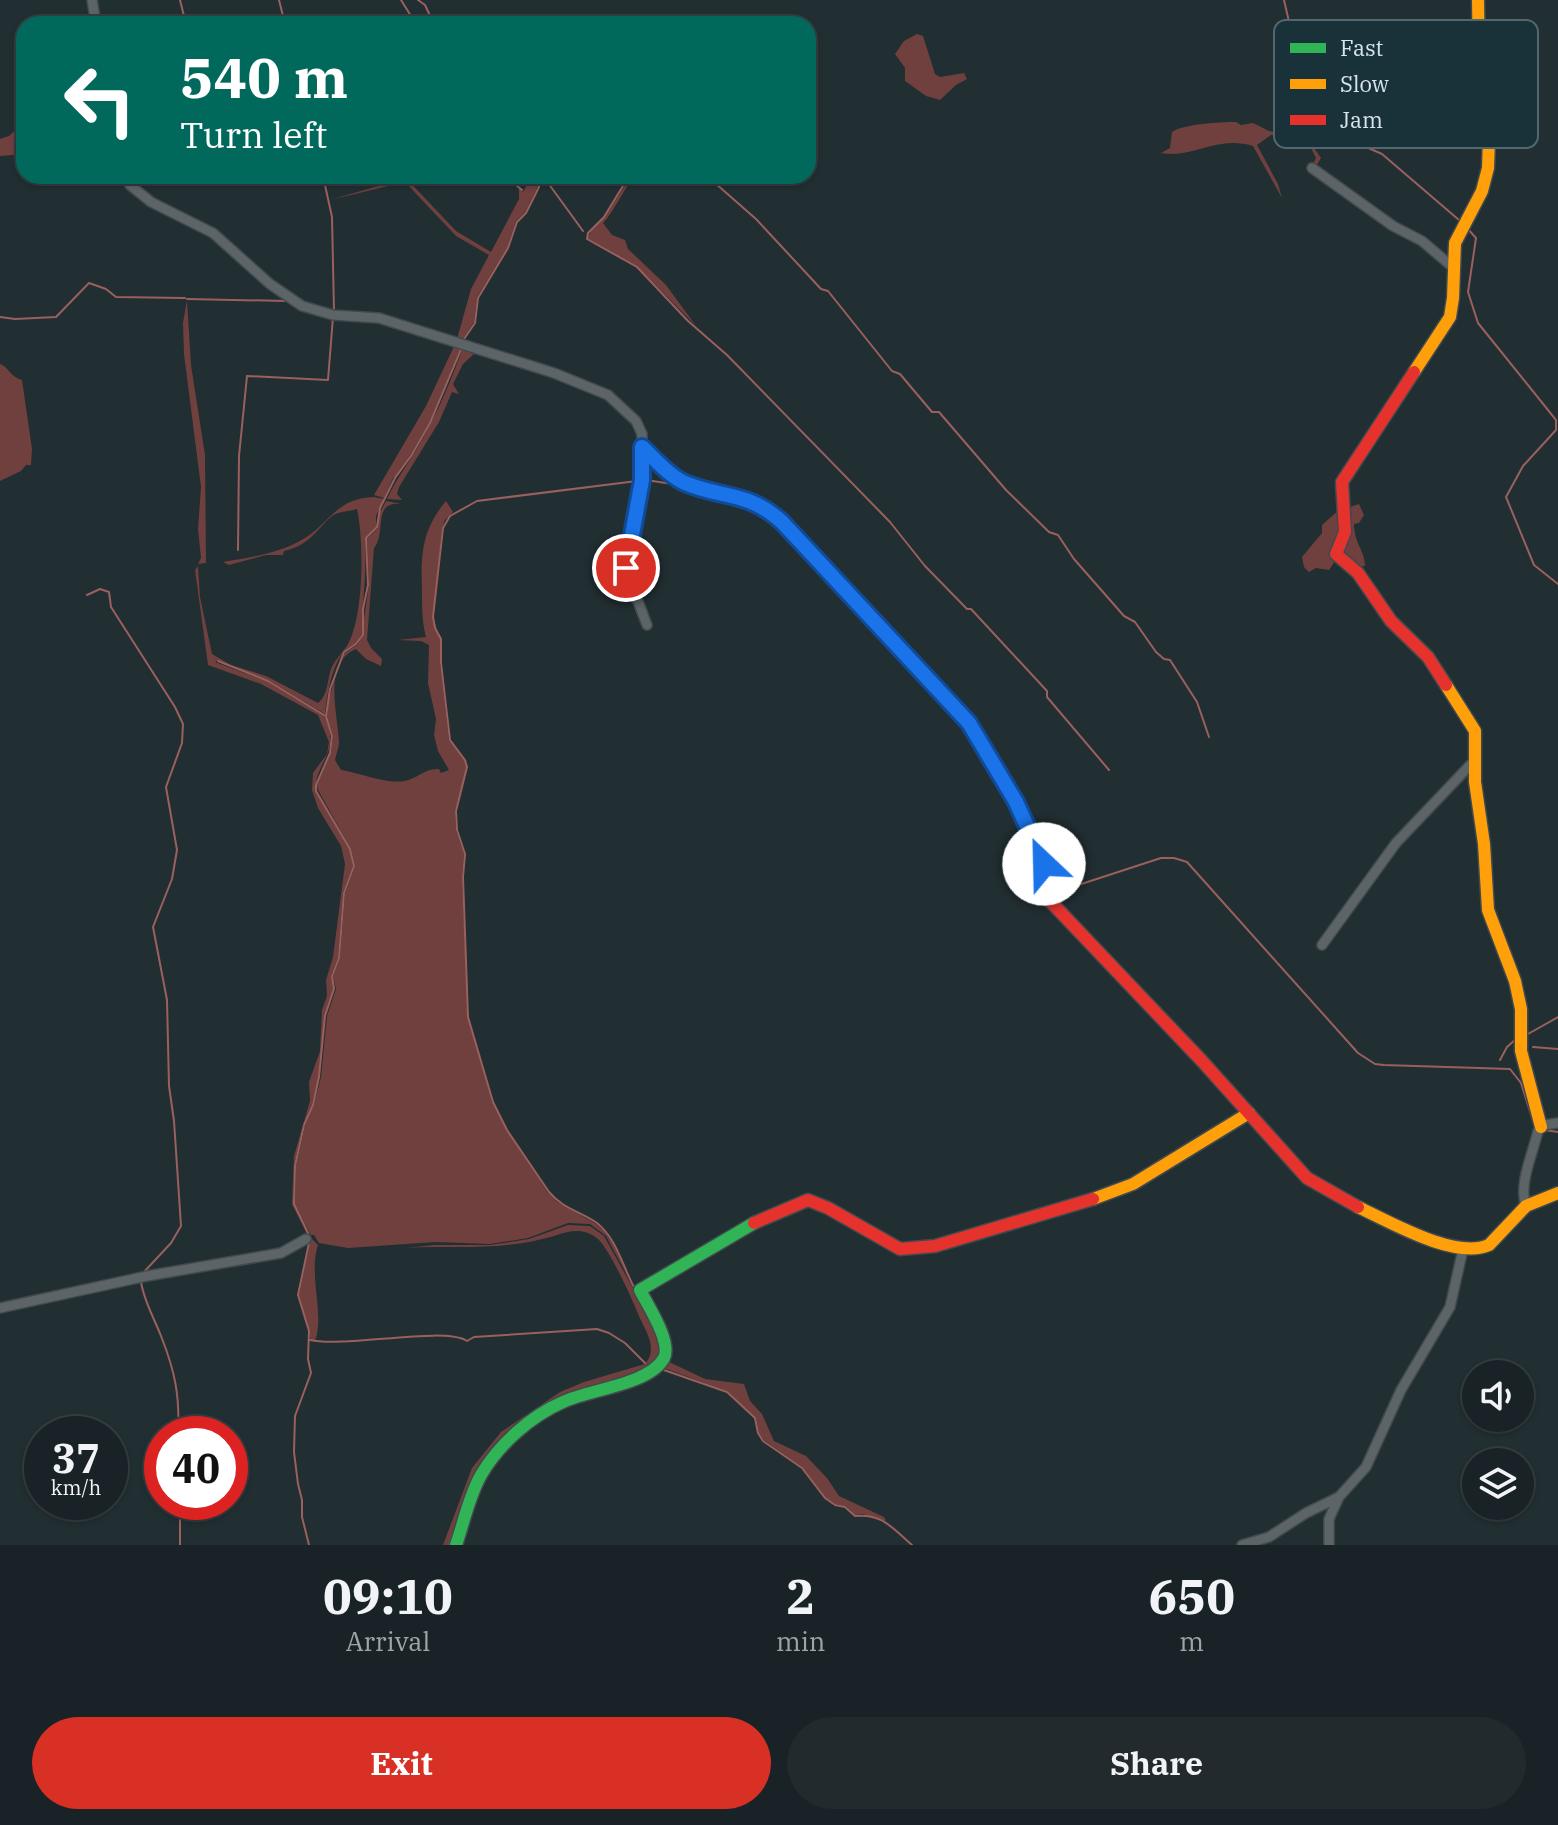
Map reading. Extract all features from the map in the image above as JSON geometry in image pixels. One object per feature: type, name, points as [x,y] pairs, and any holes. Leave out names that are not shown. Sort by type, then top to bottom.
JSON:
[{"type":"street","points":[[1478,0],[1478,20]]},
{"type":"street","points":[[1491,148],[1490,167],[1479,199],[1457,234],[1454,299],[1450,317],[1342,482],[1345,532],[1336,554],[1358,573],[1391,621],[1428,657],[1471,722],[1476,738],[1474,761],[1486,859],[1488,910],[1515,981],[1521,1009],[1521,1051],[1541,1127],[1524,1185],[1526,1206]]},
{"type":"street","points":[[1312,168],[1393,226],[1422,241],[1455,269]]},
{"type":"street","points":[[131,184],[151,202],[213,233],[270,284],[302,306],[333,315],[379,318],[499,354],[591,387],[617,402],[636,421],[642,434],[641,488],[626,559],[629,578],[647,625]]},
{"type":"street","points":[[642,447],[682,481],[743,497],[775,515],[952,702],[969,723],[1016,802],[1040,859],[1052,874],[1045,886],[1050,901],[1307,1178],[1341,1199],[1414,1233],[1463,1249],[1489,1245],[1526,1206],[1558,1193]]},
{"type":"street","points":[[1322,945],[1396,843],[1474,761]]},
{"type":"street","points":[[456,1545],[480,1477],[511,1438],[565,1401],[648,1374],[667,1356],[666,1343],[640,1290],[769,1215],[808,1200],[900,1249],[935,1246],[1133,1184],[1249,1113]]},
{"type":"street","points":[[1541,1127],[1558,1123]]},
{"type":"street","points":[[0,1308],[147,1276],[281,1253],[306,1239]]},
{"type":"street","points":[[1329,1545],[1329,1519],[1339,1497],[1366,1467],[1401,1390],[1446,1316],[1455,1293],[1463,1249]]},
{"type":"street","points":[[1242,1545],[1269,1537],[1306,1513],[1339,1497]]},
{"type":"shaded area","points":[[917,34],[923,36],[935,74],[940,77],[964,73],[967,79],[940,100],[926,96],[905,81],[905,68],[895,54],[904,41]]},
{"type":"shaded area","points":[[1253,123],[1274,132],[1257,145],[1282,198],[1253,146],[1228,143],[1184,153],[1161,153],[1170,148],[1172,132],[1202,124]]},
{"type":"shaded area","points":[[16,129],[16,155],[0,156],[0,139]]},
{"type":"shaded area","points":[[1311,148],[1321,158],[1315,168],[1312,166],[1316,158]]},
{"type":"shaded area","points":[[385,184],[397,184],[330,200]]},
{"type":"shaded area","points":[[407,184],[412,184],[456,231],[491,252],[519,199],[519,188],[523,192],[527,184],[538,184],[525,212],[516,221],[507,248],[477,297],[474,322],[462,340],[457,339],[471,289],[489,255],[456,236]]},
{"type":"shaded area","points":[[626,184],[629,184],[603,223],[612,235],[625,240],[628,249],[666,285],[696,326],[638,267],[587,238]]},
{"type":"shaded area","points":[[187,300],[191,365],[205,455],[206,563],[198,564],[201,558],[198,529],[201,487],[184,354],[183,323]]},
{"type":"shaded area","points":[[456,342],[462,344],[429,423],[399,474],[393,478],[384,498],[374,495],[426,406]]},
{"type":"shaded area","points":[[464,345],[476,352],[463,364],[453,384],[459,394],[452,392],[439,422],[399,487],[397,494],[402,500],[387,499],[430,425]]},
{"type":"shaded area","points":[[0,364],[22,380],[32,449],[31,465],[0,481]]},
{"type":"shaded area","points":[[374,497],[384,499],[376,516],[376,527],[365,538],[362,635],[338,660],[330,682],[325,714],[268,680],[218,660],[215,662],[268,682],[325,716],[329,729],[330,740],[329,749],[326,758],[316,781],[316,791],[350,849],[353,866],[343,893],[338,958],[331,975],[334,989],[325,1016],[319,1077],[303,1125],[310,1101],[309,1082],[320,1051],[326,980],[333,957],[345,864],[341,846],[318,808],[312,790],[313,773],[327,754],[329,742],[318,715],[261,684],[208,665],[195,570],[198,566],[200,597],[212,654],[231,665],[266,676],[318,703],[325,692],[333,665],[348,644],[357,615],[361,539],[357,509],[332,516],[306,541],[284,551],[283,555],[266,555],[229,565],[223,562],[288,547],[317,529],[340,508],[349,502]]},
{"type":"shaded area","points":[[386,501],[408,505],[388,506],[384,511],[374,548],[367,640],[382,659],[381,666],[366,659],[356,649],[345,656],[339,666],[334,691],[339,742],[335,760],[341,770],[396,782],[434,769],[439,769],[441,773],[449,770],[438,751],[434,735],[436,719],[428,683],[429,645],[421,641],[398,640],[426,637],[422,609],[424,544],[432,523],[446,501],[453,512],[442,528],[433,617],[440,639],[449,740],[467,767],[455,811],[456,831],[464,854],[462,877],[468,1017],[492,1102],[507,1130],[548,1193],[603,1230],[628,1277],[606,1236],[590,1224],[568,1223],[528,1238],[490,1244],[435,1242],[348,1248],[319,1243],[311,1235],[295,1204],[296,1166],[321,1077],[327,1016],[336,989],[333,976],[340,958],[345,894],[355,866],[351,849],[317,785],[331,753],[333,736],[327,716],[328,704],[337,668],[345,653],[357,645],[364,635],[369,585],[367,539],[378,528],[378,516]]},
{"type":"shaded area","points":[[1359,504],[1364,515],[1359,523],[1354,524],[1354,531],[1365,566],[1353,567],[1338,551],[1344,509]]},
{"type":"shaded area","points":[[1340,509],[1337,558],[1329,570],[1316,568],[1309,572],[1304,567],[1302,557],[1322,533],[1322,525]]},
{"type":"shaded area","points":[[303,1125],[294,1166],[293,1204],[308,1236],[292,1204],[294,1156]]},
{"type":"shaded area","points":[[568,1225],[590,1226],[604,1236],[648,1315],[633,1285],[639,1290],[665,1343],[666,1356],[648,1373],[564,1400],[511,1437],[479,1477],[455,1545],[450,1545],[470,1485],[449,1545],[443,1545],[472,1468],[501,1432],[560,1392],[645,1364],[651,1346],[614,1263],[603,1244],[588,1233],[573,1231],[500,1246],[405,1248],[490,1245],[529,1239]],"holes":[[[648,1315],[665,1353],[658,1363],[648,1370],[623,1380],[570,1394],[542,1410],[502,1441],[472,1479],[479,1465],[502,1438],[550,1403],[580,1389],[638,1373],[657,1361],[663,1352]]]},
{"type":"shaded area","points":[[311,1238],[318,1245],[315,1269],[318,1331],[315,1341],[311,1340],[299,1295]]},
{"type":"shaded area","points":[[667,1361],[705,1379],[744,1384],[750,1401],[762,1414],[774,1441],[806,1456],[839,1496],[884,1517],[886,1521],[863,1514],[855,1515],[846,1506],[835,1504],[825,1497],[802,1467],[764,1440],[756,1418],[727,1391],[664,1368],[657,1369]]},
{"type":"waterway","points":[[180,0],[184,16]]},
{"type":"waterway","points":[[279,0],[283,16]]},
{"type":"waterway","points":[[401,0],[411,16]]},
{"type":"waterway","points":[[418,0],[425,5],[430,16]]},
{"type":"waterway","points":[[1284,0],[1289,20]]},
{"type":"waterway","points":[[1368,148],[1382,154],[1459,220]]},
{"type":"waterway","points":[[325,184],[332,217],[334,311]]},
{"type":"waterway","points":[[515,184],[522,190]]},
{"type":"waterway","points":[[464,339],[475,323],[478,298],[508,248],[517,222],[526,213],[539,184]]},
{"type":"waterway","points":[[549,184],[583,231]]},
{"type":"waterway","points":[[624,184],[604,217],[588,233],[587,239],[637,267],[688,321],[727,355],[890,522],[925,566],[967,609],[971,609],[1047,691],[1047,697],[1109,770]]},
{"type":"waterway","points":[[716,184],[756,219],[821,289],[828,291],[892,371],[900,374],[932,412],[939,412],[1006,490],[1049,532],[1058,535],[1074,559],[1124,616],[1135,622],[1156,652],[1170,660],[1197,702],[1209,737]]},
{"type":"waterway","points":[[1467,228],[1476,238],[1468,292],[1478,323],[1556,420],[1556,430],[1523,466],[1506,497],[1534,565],[1558,584]]},
{"type":"waterway","points":[[0,317],[56,317],[89,283],[106,289],[116,297],[185,298]]},
{"type":"waterway","points":[[187,299],[287,301]]},
{"type":"waterway","points":[[238,550],[239,456],[247,376],[328,380],[333,317]]},
{"type":"waterway","points":[[310,1237],[294,1204],[295,1166],[319,1077],[325,1016],[334,989],[332,976],[339,958],[344,893],[354,866],[350,849],[316,791],[330,753],[332,736],[326,716],[330,689],[344,652],[363,635],[363,609],[368,585],[366,538],[377,527],[380,508],[395,478],[430,423],[462,347]]},
{"type":"waterway","points":[[646,480],[679,485]]},
{"type":"waterway","points":[[635,1289],[610,1237],[597,1223],[566,1206],[549,1192],[507,1130],[493,1102],[468,1017],[463,877],[465,854],[457,830],[456,811],[467,767],[450,740],[441,639],[433,617],[443,528],[450,516],[477,501],[637,481]]},
{"type":"waterway","points":[[87,595],[100,589],[109,592],[111,607],[183,724],[182,743],[166,787],[177,850],[172,879],[153,927],[167,1000],[169,1086],[181,1226],[171,1243],[144,1272]]},
{"type":"waterway","points":[[218,661],[268,681],[324,715]]},
{"type":"waterway","points":[[1051,883],[1066,889],[1161,858],[1187,862],[1358,1053],[1375,1064],[1384,1065],[1510,1069],[1521,1083],[1533,1121]]},
{"type":"waterway","points":[[1528,1034],[1558,1017]]},
{"type":"waterway","points":[[1500,1060],[1516,1039]]},
{"type":"waterway","points":[[1533,1047],[1558,1049]]},
{"type":"waterway","points":[[1544,1130],[1558,1132]]},
{"type":"waterway","points":[[309,1243],[298,1295],[309,1331],[311,1373],[295,1416],[294,1452],[302,1517],[309,1545]]},
{"type":"waterway","points":[[141,1282],[173,1372],[178,1416]]},
{"type":"waterway","points":[[310,1340],[326,1342],[438,1336],[467,1341],[474,1337],[597,1329],[625,1343],[645,1363]]},
{"type":"waterway","points":[[661,1369],[727,1392],[755,1418],[763,1441],[802,1468],[825,1498],[845,1507],[855,1516],[881,1520],[912,1545]]},
{"type":"waterway","points":[[585,1388],[613,1380]]},
{"type":"waterway","points":[[180,1520],[180,1545]]},
{"type":"waterway","points":[[449,1545],[457,1523]]},
{"type":"traffic: fast","points":[[642,447],[682,481],[751,500],[782,522],[969,723],[1016,802],[1033,843]]},
{"type":"traffic: fast","points":[[456,1545],[481,1475],[497,1452],[517,1432],[539,1415],[574,1397],[646,1374],[664,1358],[666,1351],[662,1334],[640,1290],[754,1223]]},
{"type":"traffic: slow","points":[[1478,0],[1478,20]]},
{"type":"traffic: slow","points":[[1414,372],[1450,317],[1455,243],[1482,191],[1489,148]]},
{"type":"traffic: slow","points":[[1446,685],[1475,731],[1475,782],[1484,844],[1488,910],[1515,981],[1521,1009],[1521,1051],[1541,1127]]},
{"type":"traffic: slow","points":[[1093,1199],[1133,1184],[1249,1113]]},
{"type":"traffic: slow","points":[[1358,1207],[1441,1244],[1475,1248],[1489,1245],[1526,1206],[1558,1193]]},
{"type":"traffic: jam","points":[[1414,372],[1342,482],[1345,532],[1336,554],[1358,573],[1391,621],[1428,657],[1446,685]]},
{"type":"traffic: jam","points":[[1033,843],[1052,874],[1045,886],[1050,901],[1202,1061],[1307,1178],[1358,1207]]},
{"type":"traffic: jam","points":[[754,1223],[808,1200],[900,1249],[935,1246],[1093,1199]]},
{"type":"route","points":[[626,568],[642,480],[642,447],[682,481],[743,497],[767,509],[916,663],[969,723],[1016,802],[1044,864]]}]
